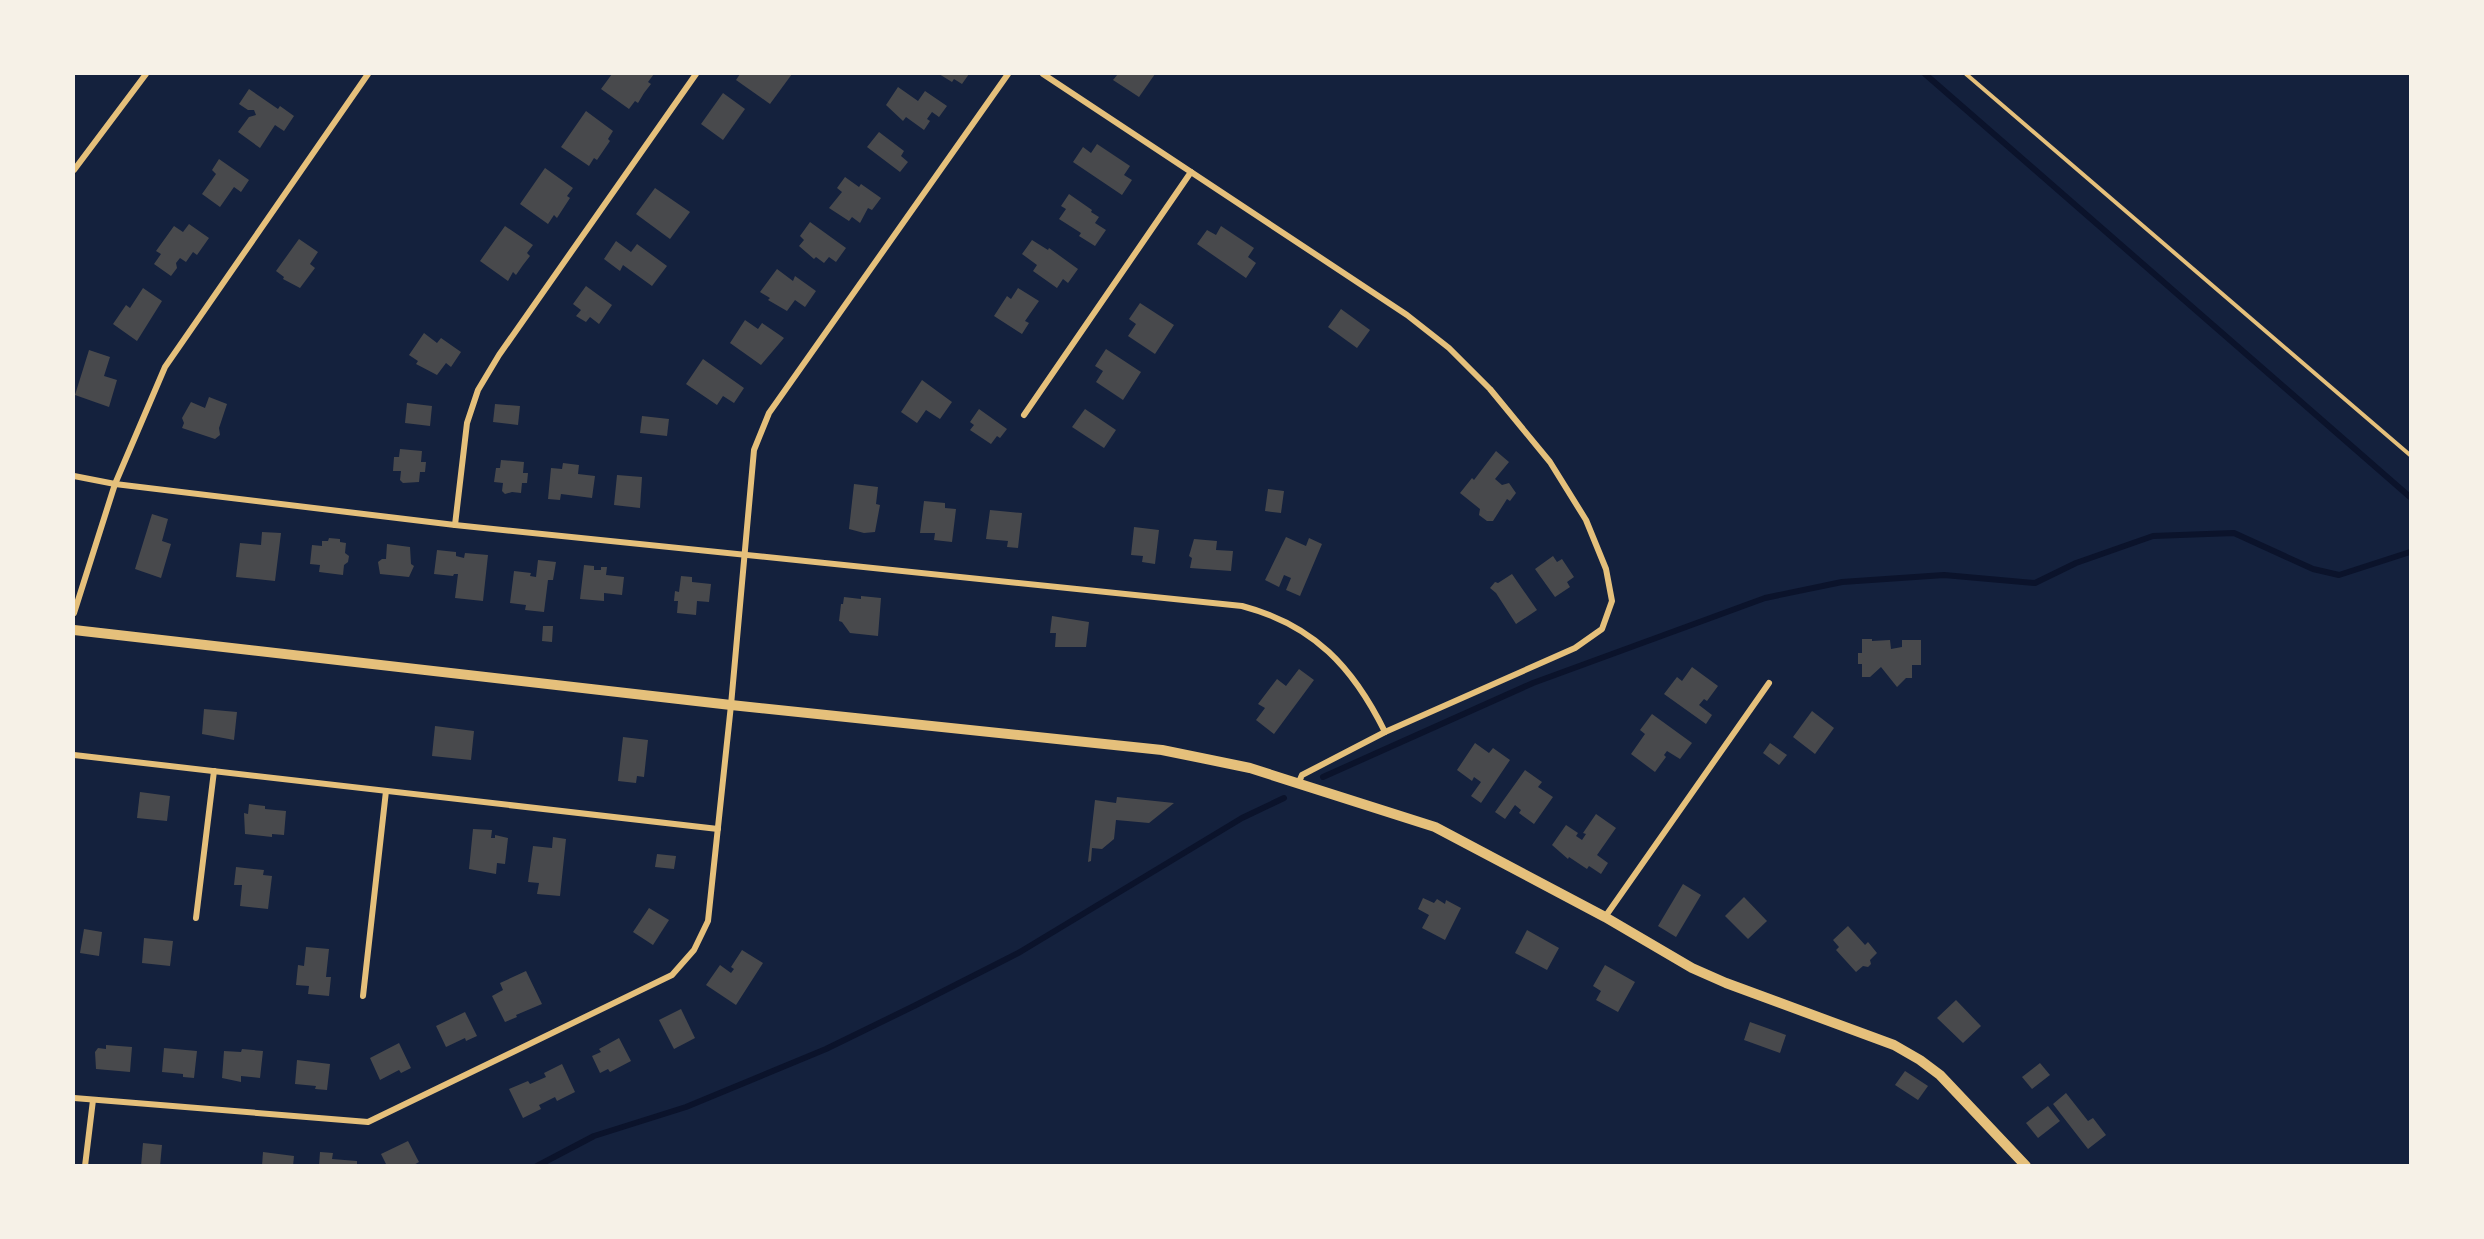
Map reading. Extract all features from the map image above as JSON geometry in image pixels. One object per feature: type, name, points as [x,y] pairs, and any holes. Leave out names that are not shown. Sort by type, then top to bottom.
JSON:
[{"type":"street","points":[[74,170],[146,74]]},
{"type":"street","points":[[74,613],[115,484],[165,367],[368,74]]},
{"type":"street","points":[[455,525],[466,423],[478,390],[499,355],[696,74]]},
{"type":"street","points":[[74,1098],[368,1122],[672,975],[694,950],[708,921],[731,705],[754,450],[769,413],[1008,74]]},
{"type":"street","points":[[1043,74],[1407,315],[1449,348],[1490,389],[1550,462],[1586,520],[1606,569],[1612,602],[1602,629],[1575,648],[1385,732],[1302,775],[1298,784]]},
{"type":"street","points":[[1024,415],[1191,172]]},
{"type":"street","points":[[74,476],[115,484],[455,525],[1242,606],[1299,629],[1331,654],[1359,685],[1385,732]]},
{"type":"street","points":[[74,630],[731,705],[1162,750],[1226,762],[1420,821],[1451,835],[1605,917],[1692,968],[1726,983],[1894,1045],[1920,1060],[1940,1076],[2026,1166]]},
{"type":"street","points":[[1605,917],[1769,683]]},
{"type":"street","points":[[74,755],[717,829]]},
{"type":"street","points":[[196,918],[213,771]]},
{"type":"street","points":[[363,996],[386,791]]},
{"type":"street","points":[[85,1166],[93,1100]]},
{"type":"path","points":[[1966,74],[2410,456]]},
{"type":"building","points":[[612,74],[654,74],[648,82],[651,84],[638,103],[635,101],[629,109],[601,89]]},
{"type":"building","points":[[740,74],[792,74],[770,104],[736,80]]},
{"type":"building","points":[[939,74],[969,74],[962,84],[954,79],[952,82]]},
{"type":"building","points":[[1118,74],[1155,74],[1139,97],[1113,80]]},
{"type":"building","points":[[898,87],[918,101],[925,91],[947,106],[939,117],[932,112],[927,119],[930,121],[924,130],[906,117],[903,121],[886,105]]},
{"type":"building","points":[[249,89],[278,109],[280,106],[294,116],[284,131],[275,125],[260,148],[238,132],[249,117],[256,115],[254,110],[248,110],[239,104]]},
{"type":"building","points":[[723,93],[745,109],[723,140],[701,124]]},
{"type":"building","points":[[586,111],[613,131],[608,139],[610,141],[597,160],[594,158],[589,166],[561,147]]},
{"type":"building","points":[[879,132],[904,151],[901,156],[908,162],[900,172],[867,147]]},
{"type":"building","points":[[1097,144],[1130,166],[1124,175],[1132,180],[1122,195],[1073,162],[1083,147],[1091,153]]},
{"type":"building","points":[[219,159],[249,180],[241,192],[234,187],[220,207],[202,194],[216,174],[212,170]]},
{"type":"building","points":[[545,168],[573,188],[567,196],[570,198],[557,218],[554,215],[548,224],[520,204]]},
{"type":"building","points":[[845,177],[859,187],[861,184],[881,198],[872,210],[868,208],[860,223],[852,217],[849,221],[829,208],[842,192],[837,188]]},
{"type":"building","points":[[655,188],[690,212],[670,239],[636,214]]},
{"type":"building","points":[[1069,194],[1092,210],[1091,212],[1099,217],[1095,223],[1106,230],[1095,246],[1079,236],[1081,233],[1059,219],[1066,209],[1061,206]]},
{"type":"building","points":[[810,222],[846,248],[836,262],[829,257],[824,263],[816,257],[814,259],[799,246],[804,240],[800,236]]},
{"type":"building","points":[[189,224],[209,238],[197,255],[193,252],[186,262],[180,258],[171,276],[154,264],[161,254],[156,251],[174,226],[183,232]]},
{"type":"building","points":[[505,226],[533,245],[527,253],[530,256],[516,275],[513,272],[508,281],[480,261]]},
{"type":"building","points":[[1221,226],[1254,248],[1248,257],[1256,263],[1246,278],[1197,244],[1207,230],[1216,235]]},
{"type":"building","points":[[299,239],[318,252],[310,264],[315,268],[300,288],[283,279],[284,277],[276,271]]},
{"type":"building","points":[[1032,240],[1048,250],[1049,248],[1078,269],[1068,283],[1063,279],[1057,288],[1033,271],[1037,265],[1022,254]]},
{"type":"building","points":[[616,241],[631,252],[637,244],[667,266],[652,286],[623,265],[620,271],[604,259]]},
{"type":"building","points":[[777,269],[793,281],[795,276],[816,291],[805,307],[795,300],[787,311],[768,300],[770,298],[760,292]]},
{"type":"building","points":[[586,286],[612,305],[599,324],[590,317],[586,322],[576,316],[581,310],[573,304]]},
{"type":"building","points":[[143,288],[162,301],[137,341],[113,324],[126,305],[130,308]]},
{"type":"building","points":[[1018,288],[1039,301],[1025,321],[1029,323],[1022,334],[994,316],[1007,296],[1011,299]]},
{"type":"building","points":[[1140,303],[1174,325],[1155,354],[1128,336],[1136,324],[1129,319]]},
{"type":"building","points":[[1341,309],[1370,330],[1357,348],[1328,327]]},
{"type":"building","points":[[745,320],[758,329],[762,323],[784,338],[761,365],[730,343]]},
{"type":"building","points":[[424,333],[437,343],[441,338],[461,352],[451,367],[446,363],[437,375],[416,364],[418,361],[409,355]]},
{"type":"building","points":[[1106,349],[1141,372],[1123,400],[1096,382],[1103,371],[1095,366]]},
{"type":"building","points":[[89,350],[110,357],[104,376],[117,380],[109,407],[75,395]]},
{"type":"building","points":[[703,359],[744,388],[734,403],[723,396],[717,405],[686,384]]},
{"type":"building","points":[[922,380],[952,402],[940,419],[926,410],[917,423],[901,412]]},
{"type":"building","points":[[209,397],[227,404],[219,428],[220,435],[215,439],[182,428],[184,423],[182,418],[191,402],[205,408]]},
{"type":"building","points":[[407,403],[432,406],[430,426],[405,423]]},
{"type":"building","points":[[495,404],[520,406],[518,425],[493,422]]},
{"type":"building","points":[[979,409],[1007,429],[991,444],[970,430],[974,425],[970,422]]},
{"type":"building","points":[[1085,409],[1116,430],[1104,448],[1072,427]]},
{"type":"building","points":[[642,416],[669,419],[667,436],[640,433]]},
{"type":"building","points":[[400,449],[422,451],[421,462],[426,462],[425,472],[420,472],[419,482],[403,483],[400,480],[401,471],[393,471],[394,457],[399,457]]},
{"type":"building","points":[[1496,451],[1509,462],[1495,479],[1502,485],[1509,483],[1516,493],[1510,501],[1507,499],[1493,521],[1487,521],[1479,515],[1480,509],[1460,493],[1472,478],[1474,480]]},
{"type":"building","points":[[501,460],[524,462],[523,473],[528,473],[527,483],[522,483],[521,493],[505,494],[502,491],[503,483],[494,482],[496,468],[500,468]]},
{"type":"building","points":[[563,463],[579,465],[578,474],[595,476],[592,498],[561,494],[560,500],[548,499],[551,468],[562,469]]},
{"type":"building","points":[[617,475],[642,477],[640,508],[614,505]]},
{"type":"building","points":[[854,484],[878,487],[876,504],[880,505],[875,532],[864,533],[849,529]]},
{"type":"building","points":[[1268,489],[1284,491],[1281,513],[1265,511]]},
{"type":"building","points":[[924,501],[945,503],[945,508],[956,509],[952,542],[934,540],[935,533],[920,533]]},
{"type":"building","points":[[990,510],[1022,513],[1018,548],[1007,547],[1008,541],[986,539]]},
{"type":"building","points":[[152,514],[168,519],[162,541],[171,544],[161,578],[135,569]]},
{"type":"building","points":[[1134,527],[1159,530],[1155,564],[1142,562],[1143,556],[1131,555]]},
{"type":"building","points":[[262,532],[281,533],[275,581],[236,577],[240,543],[261,545]]},
{"type":"building","points":[[1286,537],[1306,546],[1309,538],[1322,544],[1300,596],[1286,590],[1291,578],[1284,575],[1279,587],[1265,580]]},
{"type":"building","points":[[329,538],[340,539],[340,542],[346,543],[345,553],[349,556],[348,562],[344,565],[343,575],[319,572],[320,565],[310,564],[312,545],[322,546],[322,541],[328,541]]},
{"type":"building","points":[[1194,539],[1217,541],[1216,550],[1233,551],[1231,571],[1190,568],[1192,558],[1189,556]]},
{"type":"building","points":[[387,544],[410,547],[411,564],[414,566],[409,577],[380,574],[378,562],[386,559]]},
{"type":"building","points":[[437,550],[456,552],[456,556],[464,558],[465,553],[488,555],[483,601],[455,598],[458,574],[453,576],[434,574]]},
{"type":"building","points":[[1553,556],[1557,562],[1562,559],[1574,577],[1567,582],[1570,587],[1555,597],[1535,569]]},
{"type":"building","points":[[538,560],[556,562],[553,580],[548,580],[544,612],[525,610],[526,605],[510,603],[514,571],[531,573],[530,576],[536,577]]},
{"type":"building","points":[[584,565],[594,566],[594,570],[607,567],[606,575],[624,577],[622,595],[604,593],[604,601],[580,599]]},
{"type":"building","points":[[1512,574],[1537,610],[1516,624],[1496,593],[1490,588],[1495,582],[1498,583]]},
{"type":"building","points":[[681,576],[692,577],[692,582],[711,584],[709,602],[697,601],[696,615],[677,613],[678,601],[674,601],[675,591],[679,592]]},
{"type":"building","points":[[861,596],[881,598],[878,636],[850,633],[839,621],[844,597],[861,599]]},
{"type":"building","points":[[1052,616],[1089,622],[1086,647],[1055,647],[1056,633],[1050,633]]},
{"type":"building","points":[[543,626],[553,626],[552,642],[542,641]]},
{"type":"building","points":[[1862,639],[1890,640],[1891,649],[1902,647],[1902,640],[1921,640],[1921,665],[1912,665],[1912,678],[1906,678],[1897,687],[1881,667],[1870,677],[1862,677],[1862,664],[1858,664],[1858,653],[1862,653]]},
{"type":"building","points":[[1692,667],[1718,686],[1707,701],[1704,699],[1699,705],[1712,715],[1706,724],[1664,694],[1677,677],[1682,681]]},
{"type":"building","points":[[1299,669],[1314,680],[1274,734],[1256,720],[1265,708],[1258,704],[1277,679],[1286,686]]},
{"type":"building","points":[[204,709],[237,712],[234,740],[202,734]]},
{"type":"building","points":[[1812,711],[1834,728],[1815,754],[1793,737]]},
{"type":"building","points":[[1652,714],[1692,743],[1680,759],[1667,751],[1664,755],[1666,757],[1655,772],[1631,754],[1645,734],[1640,730]]},
{"type":"building","points":[[435,726],[474,731],[471,760],[432,756]]},
{"type":"building","points":[[623,737],[648,740],[644,777],[637,776],[636,783],[618,781]]},
{"type":"building","points":[[1475,743],[1489,753],[1493,748],[1510,760],[1481,803],[1471,796],[1481,782],[1474,777],[1472,781],[1457,770]]},
{"type":"building","points":[[1770,743],[1787,755],[1779,765],[1763,753]]},
{"type":"building","points":[[1525,770],[1542,782],[1538,787],[1553,797],[1534,824],[1519,813],[1521,810],[1515,805],[1505,819],[1495,812]]},
{"type":"building","points":[[140,792],[170,796],[167,821],[137,818]]},
{"type":"building","points":[[1117,797],[1174,803],[1149,823],[1116,820],[1114,839],[1102,849],[1092,848],[1091,861],[1088,862],[1095,800],[1116,803]]},
{"type":"building","points":[[249,804],[265,806],[265,809],[286,811],[284,835],[272,834],[272,837],[245,834],[244,813],[248,814]]},
{"type":"building","points":[[1596,814],[1616,828],[1597,855],[1608,863],[1601,874],[1589,866],[1587,869],[1569,857],[1568,859],[1552,845],[1566,825],[1578,833],[1576,836],[1582,840],[1586,834],[1583,833]]},
{"type":"building","points":[[473,829],[492,830],[491,838],[495,838],[495,835],[508,838],[505,864],[497,863],[496,874],[469,869]]},
{"type":"building","points":[[553,837],[566,839],[560,896],[537,894],[539,883],[528,882],[533,846],[552,848]]},
{"type":"building","points":[[657,854],[676,856],[674,869],[655,867]]},
{"type":"building","points":[[236,867],[264,870],[263,875],[272,876],[268,909],[240,906],[242,885],[234,885]]},
{"type":"building","points":[[1683,884],[1701,895],[1676,937],[1658,926]]},
{"type":"building","points":[[1744,897],[1767,921],[1748,939],[1725,916]]},
{"type":"building","points":[[1423,898],[1434,903],[1437,899],[1445,904],[1446,900],[1461,908],[1445,940],[1422,928],[1429,915],[1418,909]]},
{"type":"building","points":[[649,908],[669,920],[653,945],[633,932]]},
{"type":"building","points":[[1848,926],[1865,945],[1868,942],[1877,953],[1870,960],[1871,964],[1868,967],[1863,966],[1856,972],[1836,950],[1839,947],[1833,940]]},
{"type":"building","points":[[84,929],[102,932],[99,956],[80,953]]},
{"type":"building","points":[[1527,930],[1559,948],[1547,970],[1515,953]]},
{"type":"building","points":[[144,938],[173,941],[170,966],[142,963]]},
{"type":"building","points":[[306,947],[329,949],[326,977],[331,977],[329,996],[308,994],[309,986],[296,985],[298,965],[304,966]]},
{"type":"building","points":[[742,950],[763,963],[736,1005],[706,985],[720,965],[731,973],[734,969],[731,967]]},
{"type":"building","points":[[1605,965],[1635,982],[1618,1012],[1596,1000],[1601,991],[1593,986]]},
{"type":"building","points":[[526,971],[542,1004],[505,1022],[492,996],[503,990],[500,983]]},
{"type":"building","points":[[1956,1000],[1981,1026],[1963,1043],[1937,1018]]},
{"type":"building","points":[[681,1009],[695,1038],[674,1049],[659,1020]]},
{"type":"building","points":[[465,1012],[477,1036],[466,1041],[465,1038],[446,1047],[436,1026]]},
{"type":"building","points":[[1750,1022],[1786,1035],[1780,1053],[1744,1040]]},
{"type":"building","points":[[619,1038],[631,1061],[610,1072],[608,1069],[600,1073],[592,1056],[601,1052],[599,1049]]},
{"type":"building","points":[[399,1043],[411,1068],[401,1073],[399,1070],[380,1080],[370,1058]]},
{"type":"building","points":[[106,1045],[132,1047],[130,1072],[96,1069],[95,1052],[98,1048],[106,1049]]},
{"type":"building","points":[[164,1048],[197,1051],[194,1078],[183,1077],[183,1074],[162,1072]]},
{"type":"building","points":[[242,1049],[263,1051],[260,1078],[241,1076],[241,1082],[222,1078],[224,1051],[241,1052]]},
{"type":"building","points":[[297,1060],[330,1064],[327,1090],[315,1089],[316,1086],[295,1084]]},
{"type":"building","points":[[2040,1063],[2050,1075],[2032,1089],[2022,1077]]},
{"type":"building","points":[[562,1064],[575,1092],[557,1101],[555,1097],[539,1105],[541,1109],[523,1118],[509,1089],[546,1077],[544,1073]]},
{"type":"building","points":[[1905,1071],[1928,1086],[1918,1100],[1895,1085]]},
{"type":"building","points":[[2066,1093],[2088,1121],[2093,1118],[2106,1135],[2088,1149],[2053,1104]]},
{"type":"building","points":[[2048,1106],[2060,1121],[2038,1138],[2026,1123]]},
{"type":"building","points":[[408,1141],[419,1162],[412,1166],[387,1166],[381,1154]]},
{"type":"building","points":[[143,1143],[162,1145],[160,1166],[141,1166]]},
{"type":"building","points":[[263,1152],[294,1156],[293,1166],[262,1166]]},
{"type":"building","points":[[320,1152],[333,1153],[332,1159],[357,1161],[357,1166],[319,1166]]},
{"type":"waterway","points":[[1925,74],[2410,497]]},
{"type":"waterway","points":[[1323,777],[1533,683],[1765,598],[1842,582],[1944,575],[2035,583],[2076,563],[2153,536],[2234,533],[2313,569],[2339,575],[2410,552]]},
{"type":"waterway","points":[[537,1166],[594,1136],[686,1107],[826,1049],[914,1006],[1020,952],[1242,818],[1284,798]]}]
